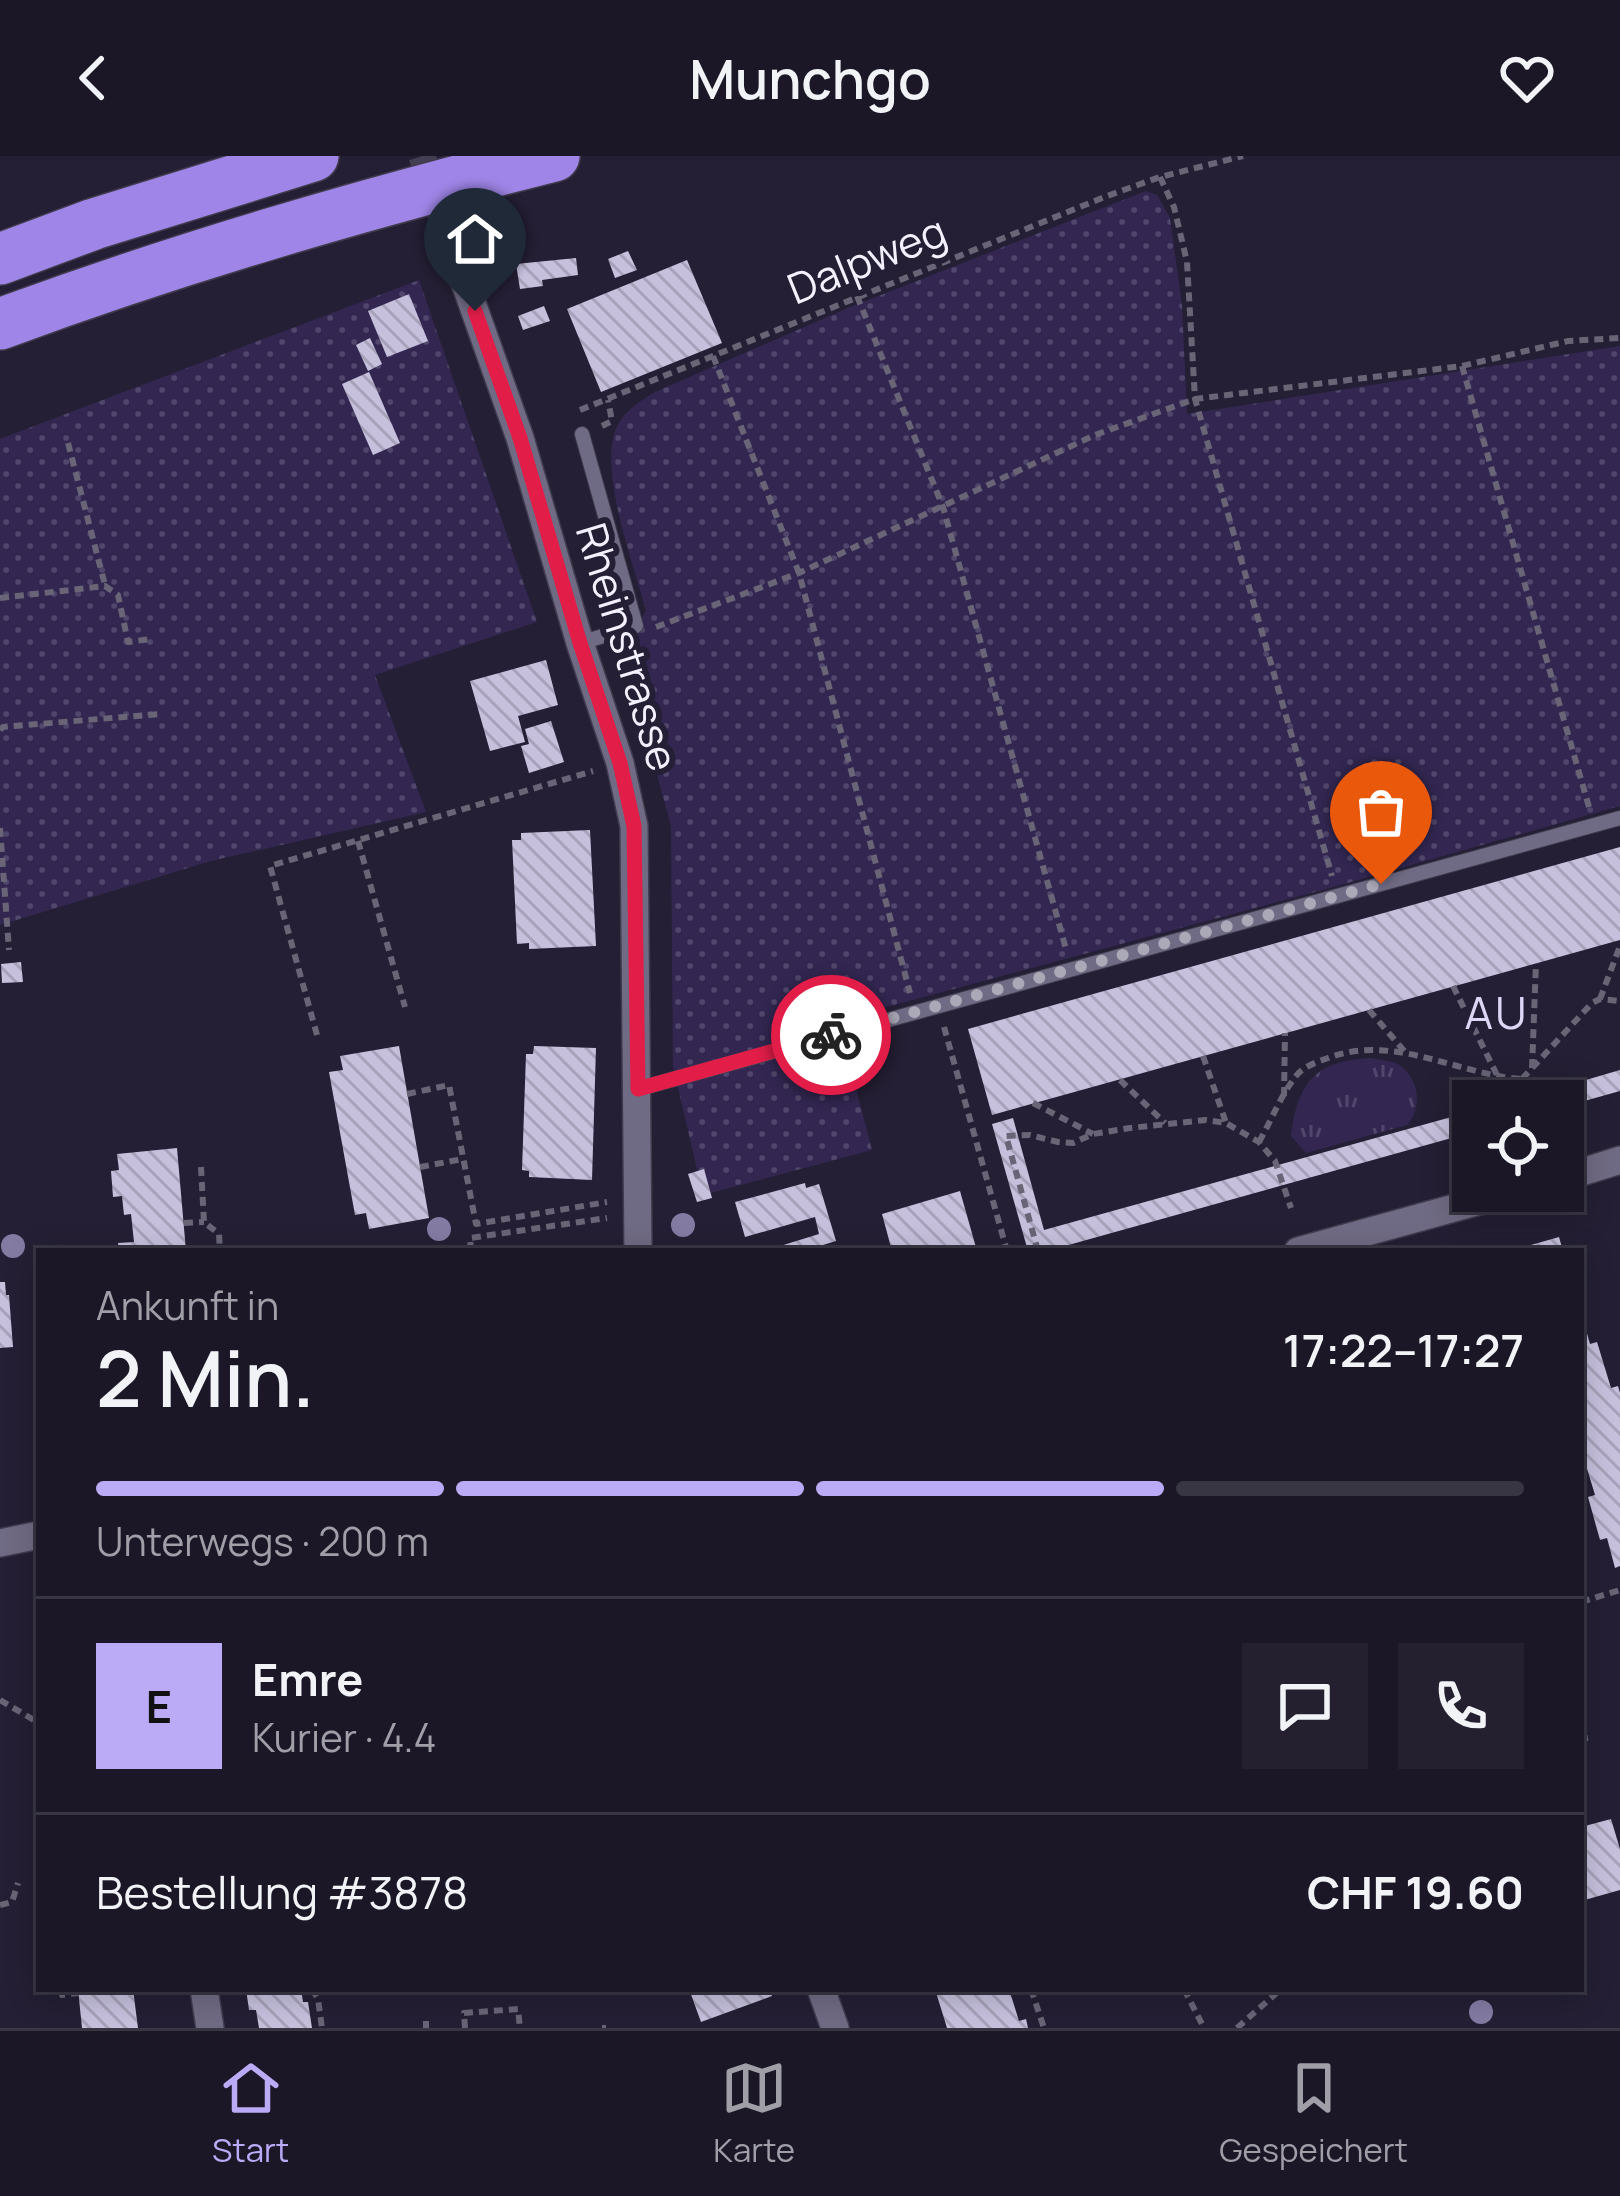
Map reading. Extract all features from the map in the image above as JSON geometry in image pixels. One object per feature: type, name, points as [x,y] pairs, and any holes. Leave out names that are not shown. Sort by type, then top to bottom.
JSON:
[{"type":"highway","points":[[0,259],[94,224],[313,156]]},
{"type":"highway","points":[[0,324],[227,245],[554,156]]},
{"type":"street","name":"Rheinstrasse","points":[[445,227],[520,438],[620,763],[634,826],[638,1248]]},
{"type":"street","points":[[1584,1173],[1619,1164]]},
{"type":"street","points":[[1309,1248],[1452,1209]]},
{"type":"street","points":[[0,1543],[36,1536]]},
{"type":"street","points":[[204,1992],[210,2028]]},
{"type":"street","points":[[822,1992],[835,2028]]},
{"type":"lane","points":[[580,643],[636,626],[582,434]]},
{"type":"lane","points":[[638,1089],[1620,818]]},
{"type":"path","name":"Dalpweg","points":[[520,438],[857,296],[1160,177],[1243,156]]},
{"type":"path","points":[[1160,177],[1174,207],[1187,262],[1195,399],[1338,896]]},
{"type":"path","points":[[857,296],[943,507],[1072,970]]},
{"type":"path","points":[[636,626],[652,628],[799,573],[1095,435],[1195,399],[1462,366],[1568,341],[1620,338]]},
{"type":"path","points":[[713,356],[799,573],[915,1012]]},
{"type":"path","points":[[1462,366],[1594,825]]},
{"type":"path","points":[[68,443],[105,586],[118,595],[128,642],[151,638]]},
{"type":"path","points":[[0,598],[105,586]]},
{"type":"path","points":[[0,730],[160,714]]},
{"type":"path","points":[[317,1035],[270,866],[597,770]]},
{"type":"path","points":[[0,828],[9,950]]},
{"type":"path","points":[[358,841],[405,1007]]},
{"type":"path","points":[[1259,1142],[1296,1076],[1336,1055],[1406,1053],[1498,1078],[1522,1079],[1600,999],[1620,946]]},
{"type":"path","points":[[1532,1071],[1536,963]]},
{"type":"path","points":[[1453,986],[1498,1078]]},
{"type":"path","points":[[1600,999],[1620,1001]]},
{"type":"path","points":[[938,1006],[1005,1248]]},
{"type":"path","points":[[1369,1010],[1406,1053]]},
{"type":"path","points":[[1284,1097],[1285,1033]]},
{"type":"path","points":[[1203,1056],[1226,1123]]},
{"type":"path","points":[[1120,1080],[1166,1124]]},
{"type":"path","points":[[407,1094],[448,1085],[476,1223],[608,1202]]},
{"type":"path","points":[[1033,1103],[1093,1134]]},
{"type":"path","points":[[1037,1248],[1006,1136],[1073,1143],[1093,1134],[1166,1124],[1226,1123],[1259,1142],[1275,1161],[1291,1208]]},
{"type":"path","points":[[420,1167],[463,1159]]},
{"type":"path","points":[[201,1167],[204,1222]]},
{"type":"path","points":[[471,1248],[470,1238],[607,1218]]},
{"type":"path","points":[[184,1223],[204,1222],[219,1234],[220,1248]]},
{"type":"path","points":[[1584,1601],[1620,1591]]},
{"type":"path","points":[[0,1700],[36,1721]]},
{"type":"path","points":[[0,1905],[12,1902],[18,1883]]},
{"type":"path","points":[[62,1992],[78,1994]]},
{"type":"path","points":[[314,1992],[322,2028]]},
{"type":"path","points":[[1032,1992],[1044,2028]]},
{"type":"path","points":[[1186,1992],[1204,2028]]},
{"type":"path","points":[[1237,2028],[1278,1992]]},
{"type":"path","points":[[465,2028],[464,2012],[518,2009],[520,2028]]},
{"type":"green space","points":[[1146,191],[1157,195],[1170,218],[1182,305],[1187,414],[1620,346],[1620,806],[838,1020],[872,1150],[703,1195],[673,1066],[671,826],[624,655],[646,610],[614,488],[611,462],[619,423],[655,392],[848,308]]},
{"type":"green space","points":[[419,280],[537,622],[375,675],[426,812],[211,861],[0,925],[0,439]]},
{"type":"green space","points":[[1371,1058],[1396,1063],[1408,1073],[1417,1096],[1412,1119],[1407,1125],[1306,1153],[1291,1136],[1305,1088],[1323,1069]]},
{"type":"building","points":[[628,251],[637,270],[615,278],[608,259]]},
{"type":"building","points":[[576,258],[578,275],[520,289],[516,264]]},
{"type":"building","points":[[687,260],[722,343],[601,392],[567,309]]},
{"type":"building","points":[[409,294],[428,341],[387,357],[368,311]]},
{"type":"building","points":[[544,306],[550,321],[523,330],[518,316]]},
{"type":"building","points":[[370,338],[382,364],[368,371],[356,345]]},
{"type":"building","points":[[369,372],[400,443],[373,455],[342,384]]},
{"type":"building","points":[[546,660],[558,705],[518,716],[525,742],[490,751],[470,681]]},
{"type":"building","points":[[551,721],[564,762],[529,773],[521,746],[529,744],[525,729]]},
{"type":"building","points":[[590,830],[596,946],[529,949],[529,943],[517,944],[512,840],[521,840],[521,833]]},
{"type":"building","points":[[1620,847],[1620,940],[992,1115],[968,1029]]},
{"type":"building","points":[[21,962],[23,982],[2,983],[1,964]]},
{"type":"building","points":[[399,1046],[429,1218],[369,1229],[366,1213],[355,1215],[329,1072],[343,1070],[340,1056]]},
{"type":"building","points":[[534,1046],[596,1048],[592,1180],[529,1177],[529,1171],[522,1170],[526,1054],[533,1054]]},
{"type":"building","points":[[1620,1070],[1620,1091],[1584,1101],[1584,1081]]},
{"type":"building","points":[[1452,1117],[1452,1138],[1058,1248],[1027,1248],[992,1124],[1013,1118],[1044,1230]]},
{"type":"building","points":[[177,1148],[186,1248],[119,1248],[118,1243],[134,1242],[131,1214],[124,1215],[122,1196],[113,1197],[111,1171],[119,1170],[117,1154]]},
{"type":"building","points":[[704,1169],[712,1198],[697,1202],[688,1174]]},
{"type":"building","points":[[805,1183],[806,1188],[819,1184],[836,1241],[824,1248],[774,1248],[819,1234],[815,1217],[745,1237],[735,1202]]},
{"type":"building","points":[[960,1191],[976,1248],[891,1248],[882,1214]]},
{"type":"building","points":[[1559,1237],[1562,1248],[1520,1248]]},
{"type":"building","points":[[0,1282],[5,1282],[9,1295],[13,1347],[0,1348]]},
{"type":"building","points":[[1584,1323],[1590,1344],[1597,1342],[1611,1388],[1618,1386],[1620,1393],[1620,1566],[1615,1568],[1607,1538],[1600,1540],[1588,1497],[1595,1495],[1585,1462]]},
{"type":"building","points":[[1611,1819],[1620,1849],[1620,1890],[1584,1900],[1584,1826]]},
{"type":"building","points":[[78,1992],[133,1992],[138,2028],[82,2028]]},
{"type":"building","points":[[246,1992],[301,1992],[312,2028],[259,2028],[256,2010],[249,2010]]},
{"type":"building","points":[[690,1992],[771,1992],[772,1996],[701,2022]]},
{"type":"building","points":[[936,1992],[1010,1992],[1019,2021],[1026,2019],[1028,2028],[947,2028]]},
{"type":"tunnel","points":[[422,156],[445,227]]},
{"type":"way so far","points":[[831,1035],[1381,884]]},
{"type":"district","name":"AU","points":[[1497,1013]]},
{"type":"route","points":[[475,311],[520,438],[627,789],[634,826],[638,1089],[831,1035]]}]
